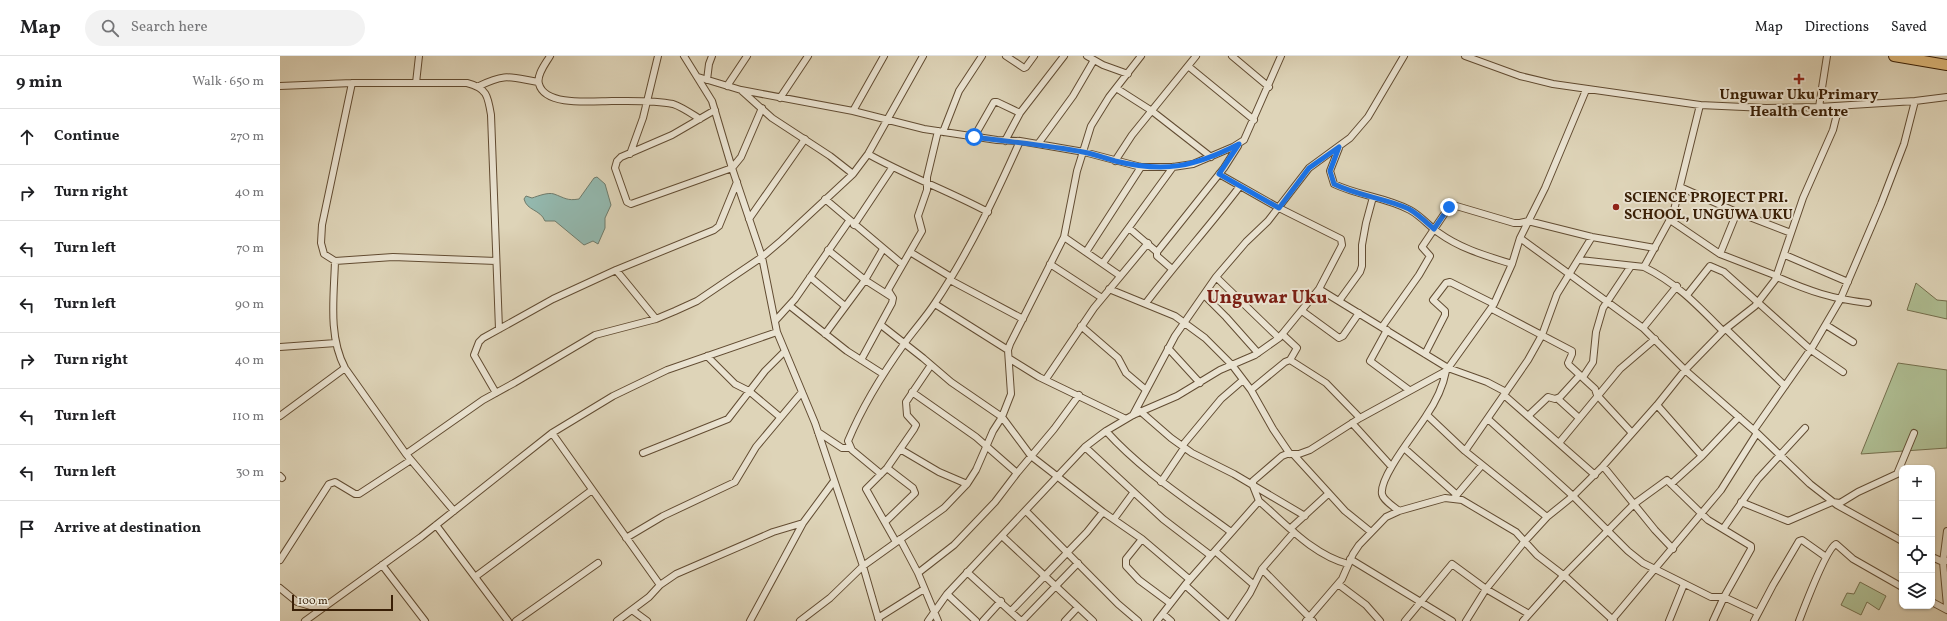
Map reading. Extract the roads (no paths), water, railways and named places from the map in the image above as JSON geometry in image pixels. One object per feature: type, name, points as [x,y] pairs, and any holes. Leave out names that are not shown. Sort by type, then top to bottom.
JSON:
[{"type":"highway","points":[[1894,56],[1947,65]]},
{"type":"street","points":[[416,82],[419,56]]},
{"type":"street","points":[[550,56],[539,75],[538,82],[543,92],[559,99],[586,102],[648,102],[673,104],[700,119]]},
{"type":"street","points":[[630,154],[644,118],[658,56]]},
{"type":"street","points":[[684,56],[712,101],[732,168],[762,257],[777,332],[818,432],[863,566],[879,620],[924,588]]},
{"type":"street","points":[[707,80],[708,64],[712,56]]},
{"type":"street","points":[[727,86],[747,56]]},
{"type":"street","points":[[780,98],[808,56]]},
{"type":"street","points":[[853,111],[884,56]]},
{"type":"street","points":[[406,454],[467,411],[595,334],[656,319],[697,300],[762,257],[787,236],[853,174],[868,154],[923,56]]},
{"type":"street","points":[[860,360],[892,303],[893,298],[888,290],[922,231],[918,216],[927,190],[927,176],[940,132],[959,91],[982,56]]},
{"type":"street","points":[[1006,56],[1024,68],[1034,56]]},
{"type":"street","points":[[1005,140],[1020,113],[1064,56]]},
{"type":"street","points":[[1087,56],[1128,74]]},
{"type":"street","points":[[800,621],[830,598],[863,566],[944,508],[967,484],[976,470],[986,445],[1002,417],[1011,394],[1010,359],[1008,350],[1064,237],[1076,171],[1084,152],[1094,120],[1140,56]]},
{"type":"street","points":[[1115,161],[1132,135],[1196,56]]},
{"type":"street","points":[[1232,56],[1268,87]]},
{"type":"street","points":[[1157,252],[1219,174],[1239,144],[1247,136],[1281,56]]},
{"type":"street","points":[[1133,414],[1168,348],[1216,276],[1231,258],[1268,221],[1309,168],[1350,138],[1368,117],[1404,56]]},
{"type":"street","points":[[1465,56],[1535,80],[1586,90],[1700,105],[1766,108],[1819,107],[1915,101],[1947,97]]},
{"type":"street","points":[[1819,107],[1827,56]]},
{"type":"street","points":[[1038,144],[1073,96],[1094,60]]},
{"type":"street","points":[[1188,66],[1254,120]]},
{"type":"street","points":[[280,86],[352,82],[416,82],[467,83],[479,86],[505,76],[538,82]]},
{"type":"street","points":[[698,77],[741,90],[853,111],[887,121],[940,132],[1038,144],[1084,152],[1115,161],[1141,166],[1173,167],[1193,164],[1239,144]]},
{"type":"street","points":[[352,82],[322,225],[321,243],[324,254],[335,261],[392,257],[496,261]]},
{"type":"street","points":[[479,86],[489,100],[491,114],[498,329]]},
{"type":"street","points":[[1116,88],[1152,111],[1211,157]]},
{"type":"street","points":[[741,90],[772,118],[830,156],[853,174]]},
{"type":"street","points":[[1399,511],[1383,497],[1382,493],[1391,466],[1427,415],[1442,386],[1447,369],[1493,307],[1512,264],[1520,238],[1540,200],[1586,90]]},
{"type":"street","points":[[1404,448],[1455,497],[1516,532],[1537,555],[1564,575],[1612,621],[1721,490],[1785,386],[1811,350],[1826,325],[1840,300],[1881,204],[1904,144],[1915,101]]},
{"type":"street","points":[[974,137],[994,102],[1020,113]]},
{"type":"street","points":[[1644,268],[1670,220],[1680,187],[1700,105]]},
{"type":"street","points":[[1466,621],[1486,589],[1525,541],[1547,517],[1573,496],[1595,475],[1657,405],[1685,370],[1725,330],[1758,302],[1777,276],[1803,198],[1830,137],[1839,106]]},
{"type":"street","points":[[715,110],[672,135],[617,161],[615,168],[625,199],[632,204],[732,168],[741,157],[762,108]]},
{"type":"street","points":[[750,219],[805,139]]},
{"type":"street","points":[[881,474],[850,448],[848,441],[867,399],[904,343],[935,304],[951,279],[988,212],[1020,141]]},
{"type":"street","points":[[1339,147],[1330,171],[1334,184],[1350,191],[1393,202],[1411,210],[1434,229],[1471,251],[1512,264]]},
{"type":"street","points":[[868,154],[892,168],[927,184],[955,194],[988,212]]},
{"type":"street","points":[[1086,252],[1141,166]]},
{"type":"street","points":[[1103,263],[1173,167]]},
{"type":"street","points":[[775,321],[790,306],[828,250],[851,223],[892,168]]},
{"type":"street","points":[[928,621],[947,594],[1085,447],[1106,431],[1133,414],[1177,396],[1214,373],[1258,353],[1281,336],[1319,289],[1342,245],[1342,240],[1279,208],[1219,174]]},
{"type":"street","points":[[496,393],[474,355],[479,342],[498,329],[553,299],[616,270],[714,230],[719,226],[737,182]]},
{"type":"street","points":[[1146,303],[1172,269],[1212,223],[1240,186]]},
{"type":"street","points":[[1680,187],[1737,212],[1791,233]]},
{"type":"street","points":[[1339,301],[1360,272],[1362,266],[1364,230],[1373,197]]},
{"type":"street","points":[[825,199],[851,223],[902,264]]},
{"type":"street","points":[[1409,390],[1370,361],[1384,329],[1430,256],[1422,248],[1449,207],[1453,205],[1514,223],[1520,224],[1528,221],[1592,237],[1655,248]]},
{"type":"street","points":[[1720,254],[1737,212]]},
{"type":"street","points":[[1670,220],[1720,254],[1813,292],[1840,300],[1868,303]]},
{"type":"street","points":[[1129,228],[1148,243],[1157,252],[1157,256],[1172,269]]},
{"type":"street","points":[[1064,237],[1103,263],[1119,276]]},
{"type":"street","points":[[1465,451],[1528,360],[1542,335],[1557,294],[1580,260],[1592,237]]},
{"type":"street","points":[[1520,238],[1643,328],[1685,370],[1756,432],[1810,484],[1832,502],[1899,539]]},
{"type":"street","points":[[1046,379],[1081,326],[1102,298],[1148,243]]},
{"type":"street","points":[[825,334],[865,280],[883,249]]},
{"type":"street","points":[[828,250],[865,280],[893,298]]},
{"type":"street","points":[[910,252],[951,279],[1023,319]]},
{"type":"street","points":[[1784,255],[1848,282]]},
{"type":"street","points":[[1580,260],[1644,268],[1677,286],[1785,386]]},
{"type":"street","points":[[335,261],[334,334],[339,358],[406,454],[454,510]]},
{"type":"street","points":[[1050,264],[1102,298]]},
{"type":"street","points":[[1558,399],[1582,376],[1593,362],[1598,319],[1607,301],[1631,266]]},
{"type":"street","points":[[1687,295],[1710,266],[1724,272],[1811,350],[1843,372]]},
{"type":"street","points":[[616,270],[656,319]]},
{"type":"street","points":[[1216,276],[1281,336],[1297,348],[1290,360],[1285,362],[1251,390]]},
{"type":"street","points":[[810,277],[845,306]]},
{"type":"street","points":[[1425,354],[1445,315],[1445,311],[1433,300],[1446,283],[1450,282],[1572,351],[1568,364],[1595,389],[1597,395],[1632,433]]},
{"type":"street","points":[[1643,328],[1677,286]]},
{"type":"street","points":[[1110,288],[1186,322],[1205,338],[1232,365],[1244,380],[1273,429],[1292,454],[1345,511],[1371,532]]},
{"type":"street","points":[[1319,289],[1447,369],[1487,382],[1505,393],[1528,416],[1595,475]]},
{"type":"street","points":[[1204,295],[1258,353]]},
{"type":"street","points":[[935,304],[1008,350]]},
{"type":"street","points":[[790,306],[860,360],[883,374]]},
{"type":"street","points":[[1302,311],[1339,338],[1359,313]]},
{"type":"street","points":[[881,325],[951,382],[1002,417],[1031,456],[1056,477],[1103,512],[1142,538],[1189,579]]},
{"type":"street","points":[[1826,325],[1853,342]]},
{"type":"street","points":[[1081,326],[1118,358],[1126,373],[1146,390]]},
{"type":"street","points":[[305,621],[436,525],[552,433],[613,396],[667,370],[777,332]]},
{"type":"street","points":[[1559,443],[1597,395],[1630,359],[1655,339]]},
{"type":"street","points":[[280,347],[336,343]]},
{"type":"street","points":[[1168,348],[1200,383]]},
{"type":"street","points":[[643,453],[728,419],[765,371],[785,351]]},
{"type":"street","points":[[706,356],[735,384],[749,391],[780,417]]},
{"type":"street","points":[[1010,359],[1046,379],[1126,418]]},
{"type":"street","points":[[1290,360],[1326,384],[1360,418]]},
{"type":"street","points":[[931,365],[906,402],[907,415],[916,426],[887,468],[866,489],[884,522],[898,540],[918,573],[938,621]]},
{"type":"street","points":[[280,416],[345,368]]},
{"type":"street","points":[[1447,369],[1360,418],[1310,450],[1282,456],[1254,479],[1253,486],[1259,501],[1316,550],[1339,562],[1349,562],[1421,603],[1441,619],[1452,621]]},
{"type":"street","points":[[1161,482],[1183,447],[1221,399],[1244,380]]},
{"type":"street","points":[[626,538],[663,516],[735,482],[756,447],[802,392]]},
{"type":"street","points":[[912,392],[986,445],[1017,473]]},
{"type":"street","points":[[918,573],[954,545],[995,502],[1054,429],[1079,395]]},
{"type":"street","points":[[1528,416],[1548,397],[1558,399],[1579,418]]},
{"type":"street","points":[[1657,405],[1702,456]]},
{"type":"street","points":[[1140,411],[1183,447],[1305,516]]},
{"type":"street","points":[[1427,415],[1465,451],[1547,517]]},
{"type":"street","points":[[1671,484],[1702,456],[1739,417]]},
{"type":"street","points":[[1488,419],[1573,496],[1628,551],[1643,563],[1711,597],[1724,597],[1758,613]]},
{"type":"street","points":[[1352,423],[1391,466]]},
{"type":"street","points":[[1723,529],[1758,479],[1805,428]]},
{"type":"street","points":[[1106,431],[1123,450],[1161,482],[1231,532]]},
{"type":"street","points":[[818,432],[842,448],[850,448]]},
{"type":"street","points":[[552,433],[660,585]]},
{"type":"street","points":[[1741,502],[1788,521],[1832,502],[1840,503],[1858,492],[1897,474],[1914,433]]},
{"type":"street","points":[[1085,447],[1133,493],[1163,519],[1213,553],[1254,585]]},
{"type":"street","points":[[900,449],[939,472],[967,484]]},
{"type":"street","points":[[280,560],[329,484],[335,482],[355,494],[359,494],[411,460]]},
{"type":"street","points":[[1262,569],[1309,620],[1338,584],[1359,545],[1386,517],[1427,502],[1455,497],[1482,465]]},
{"type":"street","points":[[1603,466],[1655,530],[1673,548]]},
{"type":"street","points":[[884,522],[915,493],[913,488],[887,468]]},
{"type":"street","points":[[1523,621],[1564,575],[1634,504],[1665,480],[1702,514],[1723,529],[1750,544],[1751,547],[1713,621]]},
{"type":"street","points":[[750,621],[803,523],[834,481]]},
{"type":"street","points":[[475,577],[592,490]]},
{"type":"street","points":[[1114,519],[1133,493]]},
{"type":"street","points":[[1231,621],[1254,585],[1262,569],[1305,516],[1328,494]]},
{"type":"street","points":[[1157,621],[1189,579],[1259,501]]},
{"type":"street","points":[[1026,511],[1118,604],[1138,621]]},
{"type":"street","points":[[1011,611],[1068,553],[1103,512]]},
{"type":"street","points":[[617,621],[654,592],[660,585],[676,574],[773,532],[803,523]]},
{"type":"street","points":[[436,525],[508,621]]},
{"type":"street","points":[[1947,531],[1945,561],[1947,606]]},
{"type":"street","points":[[1002,536],[1093,621]]},
{"type":"street","points":[[1142,538],[1126,559],[1126,566],[1139,580],[1170,603]]},
{"type":"street","points":[[1754,621],[1799,541],[1802,540],[1826,557]]},
{"type":"street","points":[[1799,621],[1826,557],[1833,545],[1838,545],[1854,559],[1899,584]]},
{"type":"street","points":[[1935,558],[1945,561]]},
{"type":"street","points":[[516,621],[598,563]]},
{"type":"street","points":[[967,572],[1022,621],[1078,563]]},
{"type":"street","points":[[1405,621],[1452,564],[1486,589],[1529,614]]},
{"type":"street","points":[[382,565],[424,619],[416,621]]},
{"type":"street","points":[[1338,584],[1366,605],[1380,621]]},
{"type":"street","points":[[1669,621],[1684,584]]},
{"type":"street","points":[[1184,585],[1225,621]]},
{"type":"street","points":[[280,588],[297,602],[321,609]]},
{"type":"street","points":[[947,594],[976,621]]},
{"type":"street","points":[[984,621],[1001,601]]},
{"type":"street","points":[[1935,604],[1947,610]]},
{"type":"street","points":[[1065,621],[1078,607]]},
{"type":"street","points":[[632,610],[647,621]]},
{"type":"street","points":[[1162,614],[1171,621]]},
{"type":"water","points":[[597,177],[605,184],[611,205],[605,218],[605,228],[598,244],[593,241],[584,245],[555,221],[545,221],[540,214],[528,206],[524,199],[526,196],[532,198],[543,194],[554,194],[569,199],[579,199],[594,178]]},
{"type":"place","name":"Unguwar Uku Primary Health Centre","points":[[1799,79]]},
{"type":"place","name":"SCIENCE PROJECT PRI. SCHOOL, UNGUWA UKU","points":[[1616,207]]},
{"type":"district","name":"Unguwar Uku","points":[[1267,298]]}]
